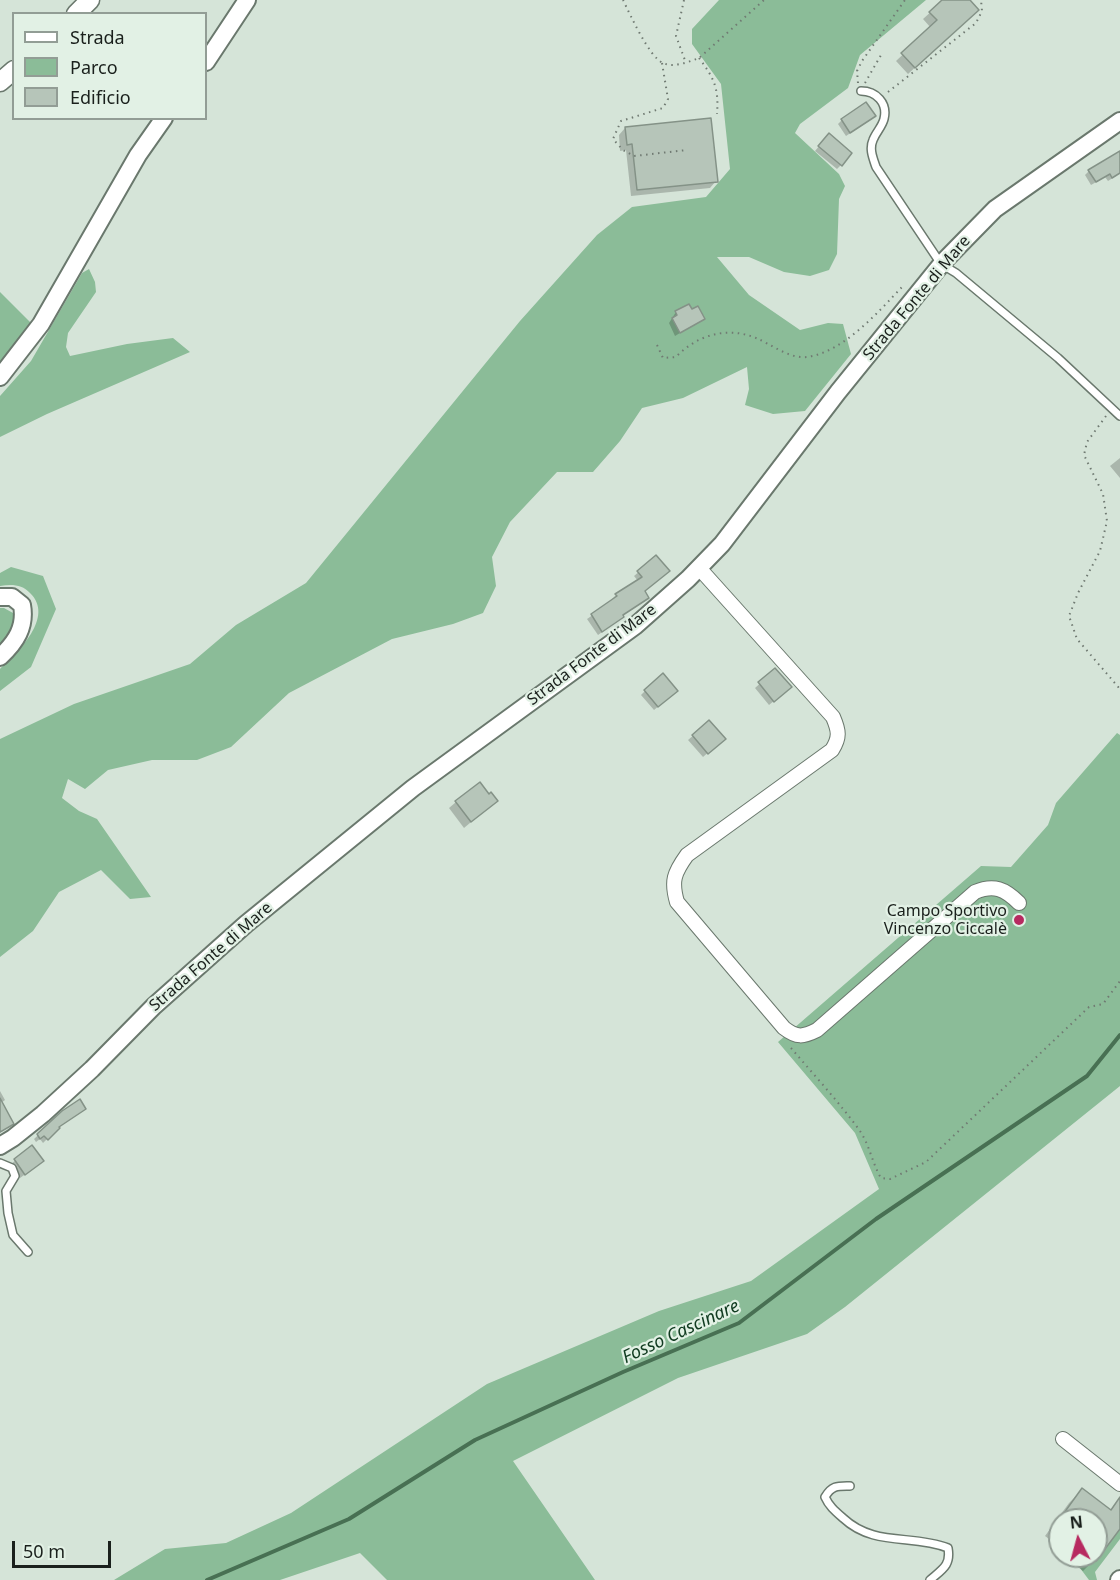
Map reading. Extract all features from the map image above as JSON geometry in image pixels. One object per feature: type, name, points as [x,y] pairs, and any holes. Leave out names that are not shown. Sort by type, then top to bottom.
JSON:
[{"type":"main road","points":[[78,12],[90,0]]},
{"type":"main road","points":[[0,81],[12,72]]},
{"type":"street","points":[[207,61],[248,0]]},
{"type":"street","points":[[0,376],[41,324],[138,155],[163,120]]},
{"type":"street","name":"Strada Fonte di Mare","points":[[0,1146],[43,1114],[92,1069],[154,1006],[246,924],[413,788],[635,626],[700,569],[941,264],[995,210],[1120,121]]},
{"type":"street","points":[[700,569],[833,717],[838,729],[839,740],[832,750],[687,855],[676,869],[672,886],[677,902],[784,1028],[796,1036],[804,1036],[817,1030],[975,892],[985,888],[997,889],[1009,892],[1019,903]]},
{"type":"street","points":[[0,597],[12,597],[22,604],[24,616],[20,631],[12,645],[0,657]]},
{"type":"street","points":[[1064,1439],[1120,1484]]},
{"type":"lane","points":[[861,91],[868,91],[880,98],[885,117],[873,140],[871,153],[876,167],[941,264],[956,273],[1049,351],[1120,416]]},
{"type":"lane","points":[[0,1164],[12,1168],[15,1176],[6,1191],[8,1213],[13,1235],[28,1252]]},
{"type":"lane","points":[[850,1486],[836,1486],[830,1489],[825,1497],[829,1505],[850,1526],[871,1536],[935,1543],[948,1548],[950,1558],[945,1567],[930,1580]]},
{"type":"path","points":[[623,0],[652,53],[662,63],[668,99],[663,108],[621,121],[613,139],[623,150],[634,156],[687,150]]},
{"type":"path","points":[[684,0],[676,36],[686,63]]},
{"type":"path","points":[[662,63],[686,63],[699,58],[764,0]]},
{"type":"path","points":[[861,91],[857,71],[905,0]]},
{"type":"path","points":[[880,98],[976,22],[982,11],[981,0]]},
{"type":"path","points":[[861,91],[881,55]]},
{"type":"path","points":[[699,58],[716,84],[717,114]]},
{"type":"path","points":[[657,345],[663,358],[676,357],[688,345],[706,337],[737,332],[790,354],[806,357],[827,350],[852,336],[908,281],[918,277],[929,280]]},
{"type":"path","points":[[1112,408],[1087,442],[1084,455],[1103,494],[1107,521],[1100,551],[1069,616],[1077,639],[1120,689]]},
{"type":"path","points":[[784,1028],[787,1043],[860,1132],[870,1148],[873,1165],[881,1178],[890,1179],[926,1162],[1089,1007],[1103,1004],[1120,981]]},
{"type":"green space","points":[[719,0],[926,0],[860,55],[848,88],[800,124],[795,133],[839,174],[845,186],[839,199],[837,254],[829,270],[810,276],[784,272],[749,257],[717,257],[749,295],[800,330],[828,323],[843,324],[851,354],[805,411],[773,414],[745,405],[749,389],[747,367],[683,398],[642,408],[620,441],[593,472],[557,472],[510,522],[492,557],[496,586],[483,613],[453,624],[392,639],[289,693],[231,747],[197,760],[152,760],[108,770],[85,789],[68,779],[62,798],[79,811],[97,819],[151,897],[130,899],[101,870],[59,892],[33,931],[0,957],[0,739],[74,704],[190,664],[236,625],[306,583],[520,321],[597,235],[632,207],[706,197],[730,169],[721,84],[692,44],[692,29]]},
{"type":"green space","points":[[89,269],[95,282],[96,292],[68,333],[66,347],[70,356],[127,344],[173,338],[190,352],[47,414],[0,437],[0,396],[31,361],[82,273]]},
{"type":"green space","points":[[0,292],[32,324],[0,365]]},
{"type":"green space","points":[[11,567],[43,576],[56,609],[31,667],[0,691],[0,669],[31,634],[38,613],[37,602],[27,590],[16,585],[0,586],[0,573]]},
{"type":"green space","points":[[0,608],[13,613],[15,623],[11,634],[0,644]]},
{"type":"green space","points":[[1117,733],[1120,735],[1120,1086],[845,1307],[807,1334],[678,1378],[513,1461],[595,1580],[387,1580],[360,1553],[280,1580],[114,1580],[165,1549],[226,1543],[291,1513],[487,1384],[659,1311],[751,1281],[879,1189],[855,1133],[778,1042],[981,866],[1011,867],[1048,825],[1056,803]]},
{"type":"green space","points":[[1120,1529],[1120,1539],[1108,1555],[1108,1545]]},
{"type":"green space","points":[[1080,1568],[1098,1568],[1095,1572],[1097,1580],[1089,1580]]},
{"type":"building","points":[[942,0],[970,0],[979,10],[915,68],[901,53],[937,20],[929,12]]},
{"type":"building","points":[[866,102],[876,116],[850,133],[841,119]]},
{"type":"building","points":[[711,118],[718,182],[637,190],[632,144],[627,145],[625,127]]},
{"type":"building","points":[[829,133],[852,153],[842,166],[818,146]]},
{"type":"building","points":[[1120,151],[1120,173],[1112,178],[1110,174],[1096,182],[1088,170]]},
{"type":"building","points":[[689,304],[692,309],[698,306],[705,319],[680,333],[672,318],[677,315],[675,311]]},
{"type":"building","points":[[656,555],[670,571],[645,591],[649,598],[602,632],[591,614],[617,596],[615,594],[642,577],[637,571]]},
{"type":"building","points":[[775,668],[792,687],[774,702],[758,682]]},
{"type":"building","points":[[663,673],[678,691],[658,707],[644,690]]},
{"type":"building","points":[[709,720],[726,739],[708,754],[692,735]]},
{"type":"building","points":[[480,782],[498,801],[471,822],[455,801]]},
{"type":"building","points":[[0,1098],[14,1124],[0,1132]]},
{"type":"building","points":[[80,1099],[86,1109],[59,1127],[48,1140],[44,1136],[40,1139],[37,1134],[62,1111]]},
{"type":"building","points":[[32,1145],[44,1161],[25,1175],[14,1159]]},
{"type":"building","points":[[1082,1488],[1111,1510],[1120,1497],[1120,1529],[1108,1545],[1108,1508],[1068,1508]]},
{"type":"waterway","name":"Fosso Cascinare","points":[[207,1580],[349,1519],[475,1440],[623,1372],[739,1323],[876,1219],[1087,1076],[1120,1035]]},
{"type":"place","name":"Campo Sportivo Vincenzo Ciccalè","points":[[1019,920]]}]
